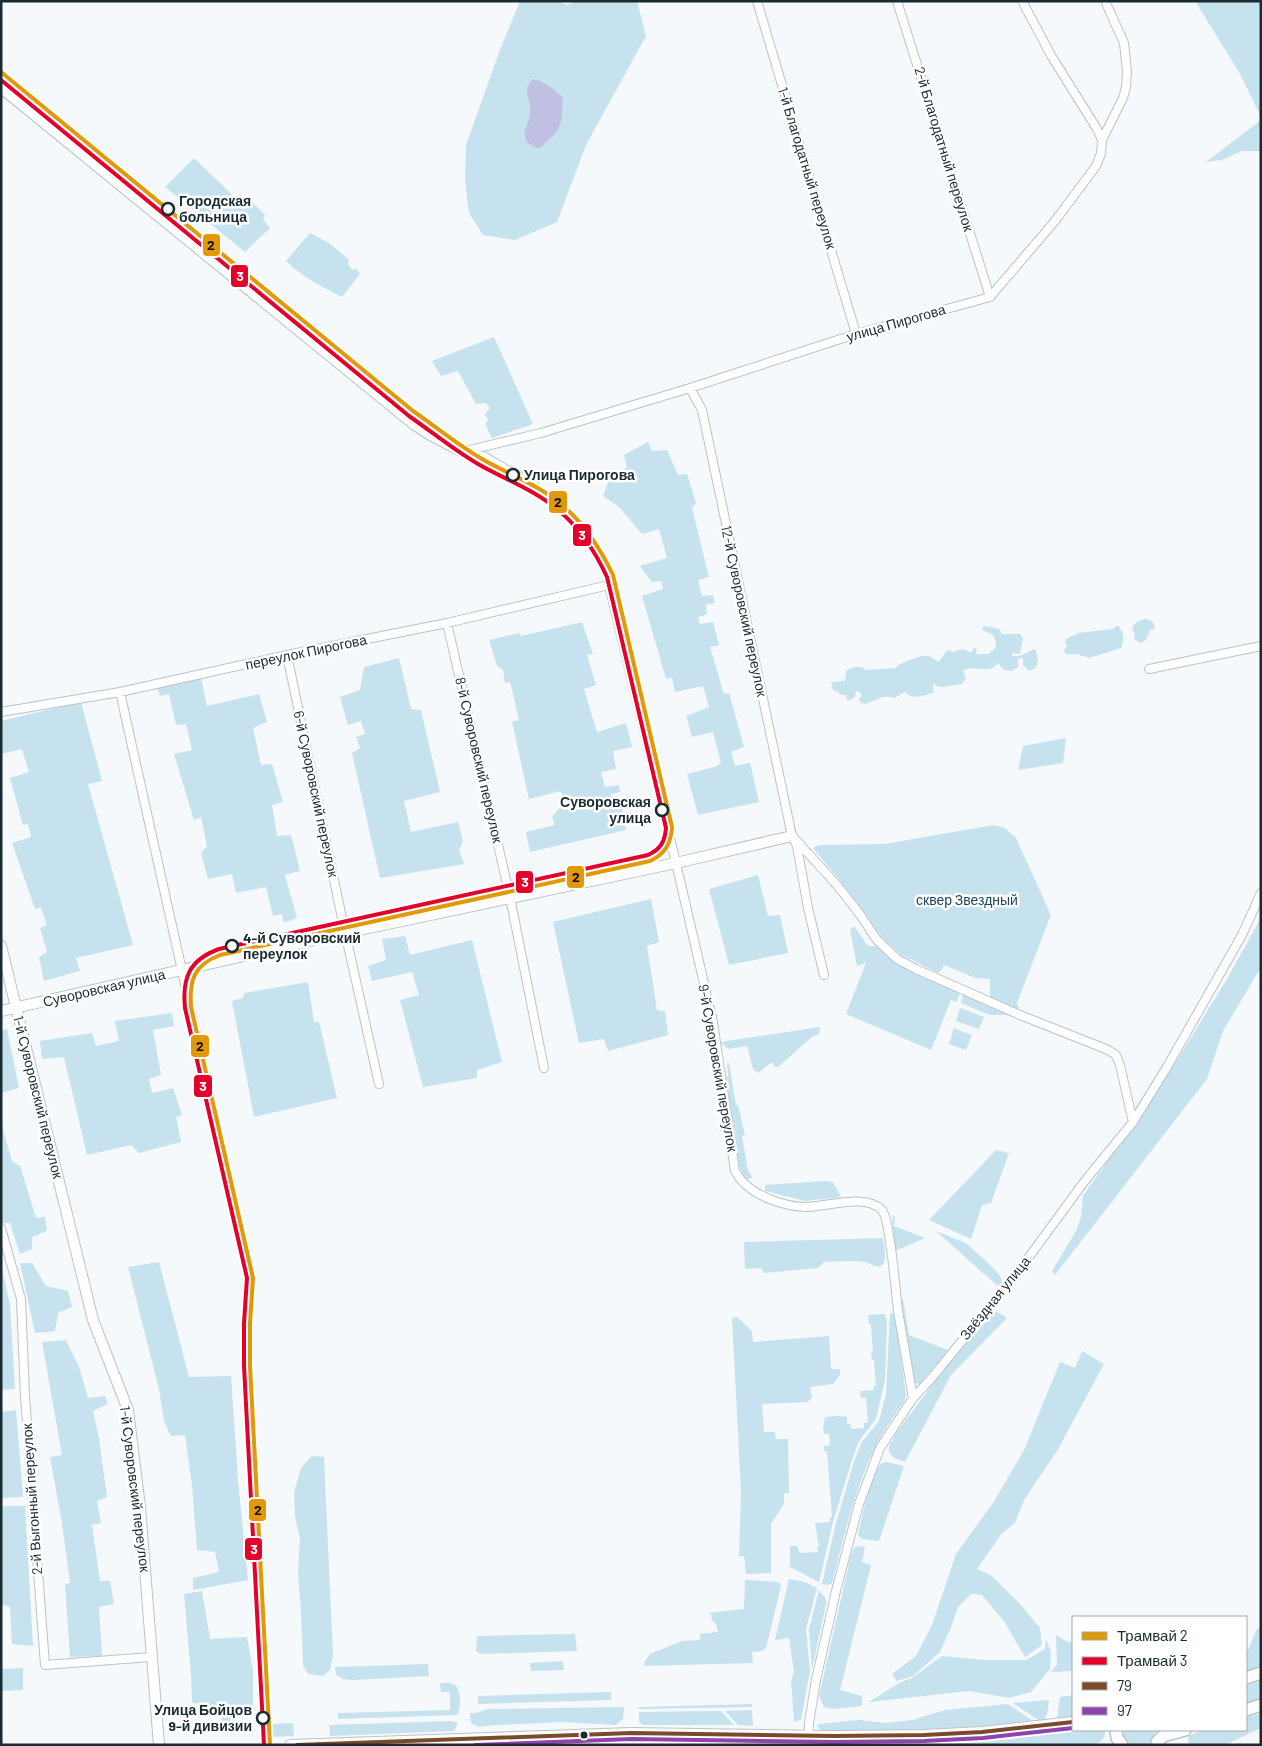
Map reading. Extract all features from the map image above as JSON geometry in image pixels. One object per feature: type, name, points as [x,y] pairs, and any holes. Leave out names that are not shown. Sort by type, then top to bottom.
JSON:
[{"type":"main road","points":[[1247,1678],[1261,1673]]},
{"type":"main road","points":[[1247,1710],[1261,1705]]},
{"type":"main road","points":[[1116,1731],[1117,1738],[1122,1745]]},
{"type":"main road","points":[[1156,1744],[1160,1731]]},
{"type":"main road","points":[[1156,1744],[1163,1736],[1181,1731]]},
{"type":"street","name":"1-й Благодатный переулок","points":[[757,1],[856,334]]},
{"type":"street","name":"2-й Благодатный переулок","points":[[897,1],[990,297]]},
{"type":"street","points":[[1022,1],[1052,57],[1102,140]]},
{"type":"street","points":[[990,297],[1041,239],[1096,166],[1101,154],[1102,140],[1123,98],[1127,72],[1124,42],[1105,1]]},
{"type":"street","name":"улица Пирогова","points":[[1,89],[413,426],[461,452],[541,433],[690,388],[856,334],[990,297]]},
{"type":"street","name":"12-й Суворовский переулок","points":[[690,388],[702,410],[792,836],[797,846],[808,908],[824,975]]},
{"type":"street","name":"улица Пирогова","points":[[474,450],[535,486]]},
{"type":"street","name":"переулок Пирогова","points":[[1,712],[120,692],[287,655],[447,623],[609,585]]},
{"type":"street","name":"9-й Суворовский переулок","points":[[609,585],[713,1022],[735,1171],[743,1183],[754,1191],[788,1204],[804,1207],[859,1202],[870,1203],[882,1210],[888,1225],[898,1310],[913,1398]]},
{"type":"street","name":"8-й Суворовский переулок","points":[[447,623],[510,897],[544,1068]]},
{"type":"street","points":[[1149,669],[1261,646]]},
{"type":"street","name":"6-й Суворовский переулок","points":[[287,655],[379,1084]]},
{"type":"street","points":[[120,692],[213,1110]]},
{"type":"street","points":[[792,836],[837,885],[877,940],[898,959],[916,969],[1020,1015],[1106,1049],[1116,1055],[1133,1122]]},
{"type":"street","name":"Суворовская улица","points":[[1,1011],[346,933],[676,863],[792,836]]},
{"type":"street","name":"Звёздная улица","points":[[808,1740],[816,1680],[836,1591],[859,1504],[880,1448],[913,1398],[1015,1276],[1084,1182],[1133,1122],[1167,1067],[1242,935],[1261,893]]},
{"type":"street","name":"1-й Суворовский переулок","points":[[1,946],[93,1320],[128,1410],[142,1526],[159,1745]]},
{"type":"street","name":"2-й Выгонный переулок","points":[[1,1228],[21,1299],[25,1396],[45,1665],[151,1657]]},
{"type":"street","points":[[290,1745],[631,1733],[808,1740],[982,1732],[1072,1722]]},
{"type":"green space","points":[[520,1],[559,1],[567,5],[576,1],[637,1],[646,36],[586,145],[557,222],[515,240],[483,235],[469,213],[465,181],[466,145],[501,47]]},
{"type":"green space","points":[[1195,1],[1261,1],[1261,117],[1239,72]]},
{"type":"green space","points":[[1261,120],[1261,151],[1242,151],[1222,160],[1206,162]]},
{"type":"green space","points":[[194,158],[243,205],[249,199],[265,215],[263,219],[270,228],[245,252],[165,187]]},
{"type":"green space","points":[[310,233],[329,243],[349,260],[348,264],[352,270],[357,269],[360,274],[342,297],[305,277],[286,261]]},
{"type":"green space","points":[[494,337],[533,424],[492,438],[485,424],[488,420],[485,414],[490,408],[486,403],[476,404],[458,371],[441,376],[432,361]]},
{"type":"green space","points":[[648,442],[652,451],[667,450],[678,475],[687,474],[696,503],[692,508],[709,577],[698,580],[702,596],[713,595],[715,603],[706,605],[707,614],[698,617],[700,624],[713,622],[719,645],[710,647],[724,694],[729,693],[744,747],[731,752],[735,766],[750,763],[759,802],[698,815],[687,774],[714,767],[721,763],[713,732],[692,737],[686,716],[709,707],[703,686],[675,692],[672,678],[666,679],[642,596],[663,589],[661,581],[652,582],[640,566],[667,558],[659,529],[642,534],[619,507],[603,496],[612,472],[627,468],[624,455]]},
{"type":"green space","points":[[1145,619],[1152,621],[1155,626],[1154,630],[1151,629],[1146,639],[1140,643],[1134,639],[1135,633],[1132,630],[1137,622]]},
{"type":"green space","points":[[582,622],[593,654],[587,655],[596,685],[584,689],[597,732],[626,723],[632,747],[613,751],[616,769],[601,772],[605,787],[619,785],[620,792],[611,794],[615,808],[622,807],[626,830],[530,852],[526,832],[555,825],[552,817],[565,802],[561,791],[529,799],[512,722],[519,720],[510,682],[505,683],[503,670],[497,666],[489,640],[519,633],[521,636]]},
{"type":"green space","points":[[1118,625],[1123,636],[1121,648],[1089,658],[1077,654],[1066,654],[1064,651],[1067,646],[1065,643],[1066,639],[1078,633],[1113,629]]},
{"type":"green space","points":[[984,626],[999,629],[1002,634],[1020,634],[1023,638],[1020,654],[1012,653],[1012,656],[1021,655],[1035,649],[1038,659],[1035,668],[1029,671],[1023,665],[1023,658],[1018,659],[1018,667],[1012,671],[1004,670],[998,663],[990,669],[972,668],[963,671],[966,678],[962,684],[942,687],[936,686],[934,683],[934,693],[915,697],[905,692],[894,698],[882,697],[865,704],[860,702],[859,699],[862,695],[859,692],[856,691],[855,697],[847,700],[847,695],[842,695],[833,690],[831,682],[845,681],[846,671],[853,668],[861,667],[866,670],[895,668],[902,663],[921,656],[929,656],[939,662],[947,650],[954,652],[962,649],[971,653],[974,648],[977,649],[976,654],[988,654],[996,648],[996,642],[993,635],[982,630]]},
{"type":"green space","points":[[399,658],[411,709],[421,710],[440,792],[404,801],[411,832],[458,822],[463,842],[459,850],[464,864],[380,878],[352,753],[360,748],[356,737],[365,734],[361,721],[348,725],[340,697],[360,690],[364,667]]},
{"type":"green space","points":[[201,678],[207,706],[259,694],[267,722],[253,728],[261,765],[272,764],[283,802],[272,805],[277,836],[291,835],[300,871],[285,875],[297,918],[284,923],[282,914],[273,916],[266,887],[236,893],[232,874],[208,879],[201,853],[207,846],[201,817],[194,820],[174,754],[192,750],[186,724],[176,725],[169,694],[160,696],[157,688]]},
{"type":"green space","points":[[81,702],[102,781],[88,784],[133,945],[76,958],[80,971],[44,981],[39,957],[47,952],[40,928],[47,925],[41,908],[35,909],[12,843],[31,837],[28,824],[23,825],[10,778],[29,772],[22,749],[1,754],[1,721]]},
{"type":"green space","points":[[1066,738],[1063,763],[1018,770],[1023,746]]},
{"type":"green space","name":"сквер Звездный","points":[[994,825],[1005,828],[1016,838],[1051,915],[1017,1003],[1018,1010],[990,997],[990,979],[975,978],[944,965],[938,973],[900,954],[883,939],[842,883],[813,848],[822,845],[884,844]]},
{"type":"green space","points":[[758,875],[768,916],[780,915],[788,953],[729,965],[709,889]]},
{"type":"green space","points":[[651,899],[659,942],[647,946],[657,1010],[665,1011],[668,1035],[608,1051],[604,1039],[579,1043],[553,922]]},
{"type":"green space","points":[[1261,918],[1261,967],[1223,1031],[1207,1079],[1055,1275],[1052,1271],[1076,1231],[1081,1217],[1083,1196],[1161,1086],[1227,979]]},
{"type":"green space","points":[[854,926],[868,946],[878,946],[896,962],[916,974],[960,991],[957,1002],[951,1000],[931,1050],[846,1014],[866,963],[857,966],[850,929]]},
{"type":"green space","points":[[405,936],[410,955],[472,940],[502,1062],[477,1070],[477,1078],[423,1087],[400,1000],[419,995],[412,972],[372,981],[368,966],[386,960],[382,939]]},
{"type":"green space","points":[[308,982],[314,1022],[319,1022],[337,1098],[254,1117],[232,1001],[243,998],[244,993]]},
{"type":"green space","points":[[963,993],[987,1006],[1010,1015],[989,1015],[961,1003]]},
{"type":"green space","points":[[960,1008],[984,1017],[979,1029],[956,1021]]},
{"type":"green space","points":[[172,1013],[174,1026],[153,1030],[161,1075],[149,1079],[152,1093],[173,1088],[182,1115],[176,1117],[181,1142],[139,1153],[131,1145],[87,1155],[64,1057],[42,1059],[40,1041],[92,1033],[96,1046],[119,1041],[115,1021]]},
{"type":"green space","points":[[820,1027],[819,1035],[813,1036],[778,1067],[775,1067],[772,1062],[758,1073],[753,1069],[747,1046],[728,1049],[720,1042]]},
{"type":"green space","points":[[954,1028],[972,1035],[966,1050],[949,1044]]},
{"type":"green space","points":[[7,1029],[19,1088],[1,1093],[1,1030]]},
{"type":"green space","points":[[727,1063],[729,1063],[736,1105],[738,1105],[745,1135],[742,1136],[748,1171],[753,1177],[747,1180],[739,1167],[725,1082],[728,1075]]},
{"type":"green space","points":[[1,1123],[12,1161],[20,1166],[36,1218],[45,1217],[47,1231],[32,1237],[32,1249],[20,1254],[10,1223],[3,1223],[1,1217]]},
{"type":"green space","points":[[996,1150],[1009,1153],[991,1203],[982,1205],[971,1239],[929,1220]]},
{"type":"green space","points":[[833,1182],[841,1197],[805,1201],[765,1191],[765,1185]]},
{"type":"green space","points":[[895,1216],[894,1226],[925,1238],[895,1251],[892,1217]]},
{"type":"green space","points":[[936,1231],[966,1243],[998,1273],[1002,1280],[1001,1289]]},
{"type":"green space","points":[[883,1238],[885,1256],[883,1264],[880,1266],[865,1262],[849,1261],[824,1262],[818,1268],[764,1273],[761,1268],[745,1269],[744,1242]]},
{"type":"green space","points":[[159,1262],[189,1377],[231,1376],[238,1480],[248,1580],[193,1590],[193,1578],[219,1572],[215,1552],[197,1550],[192,1485],[185,1435],[171,1436],[164,1421],[159,1389],[128,1267]]},
{"type":"green space","points":[[20,1263],[32,1263],[46,1286],[68,1291],[72,1307],[58,1313],[55,1331],[35,1333]]},
{"type":"green space","points":[[1,1264],[10,1305],[15,1389],[1,1390]]},
{"type":"green space","points":[[901,1299],[903,1299],[909,1335],[948,1350],[920,1384],[915,1383],[914,1380]]},
{"type":"green space","points":[[996,1311],[1007,1318],[951,1375],[905,1462],[894,1458],[889,1452],[889,1446],[896,1433],[955,1355]]},
{"type":"green space","points":[[890,1313],[895,1314],[906,1395],[905,1400],[872,1453],[852,1508],[832,1583],[828,1585],[822,1584],[836,1523],[854,1462],[861,1443],[879,1421],[886,1394]]},
{"type":"green space","points":[[885,1314],[887,1321],[885,1380],[876,1419],[859,1441],[852,1460],[833,1522],[819,1582],[790,1567],[790,1546],[797,1546],[800,1553],[818,1552],[817,1547],[819,1547],[815,1523],[830,1522],[830,1517],[832,1516],[827,1452],[824,1451],[824,1446],[830,1445],[829,1434],[824,1434],[825,1417],[847,1417],[847,1424],[850,1424],[851,1429],[864,1428],[864,1423],[868,1422],[866,1398],[861,1398],[860,1391],[874,1390],[874,1386],[876,1386],[874,1360],[872,1360],[871,1351],[873,1351],[871,1325],[869,1324],[868,1315]]},
{"type":"green space","points":[[737,1317],[752,1331],[753,1342],[829,1336],[831,1369],[840,1369],[840,1375],[833,1384],[810,1387],[812,1397],[808,1402],[762,1404],[764,1432],[775,1432],[776,1439],[788,1439],[789,1493],[784,1493],[784,1504],[771,1524],[771,1573],[746,1574],[744,1556],[739,1557],[741,1491],[732,1318]]},
{"type":"green space","points":[[66,1340],[79,1367],[88,1398],[105,1396],[108,1404],[93,1411],[107,1497],[97,1501],[101,1523],[92,1525],[100,1581],[110,1581],[114,1604],[99,1607],[102,1656],[70,1657],[65,1584],[70,1583],[62,1523],[50,1457],[62,1455],[42,1342]]},
{"type":"green space","points":[[1082,1351],[1104,1364],[1057,1451],[1024,1500],[1015,1523],[1002,1533],[977,1569],[992,1576],[1021,1605],[1040,1628],[1042,1645],[1025,1657],[1004,1621],[982,1595],[971,1594],[958,1607],[940,1652],[913,1676],[897,1681],[892,1674],[916,1656],[932,1625],[956,1554],[995,1500],[1024,1450],[1060,1362],[1075,1368]]},
{"type":"green space","points":[[16,1410],[23,1497],[1,1498],[1,1412]]},
{"type":"green space","points":[[312,1456],[324,1457],[333,1656],[330,1670],[323,1676],[308,1674],[303,1665],[298,1573],[300,1538],[295,1516],[294,1492],[301,1468]]},
{"type":"green space","points":[[887,1462],[904,1466],[879,1541],[862,1539],[858,1535],[870,1487],[880,1465]]},
{"type":"green space","points":[[1,1506],[25,1506],[33,1646],[12,1644],[10,1607],[1,1604]]},
{"type":"green space","points":[[857,1546],[865,1547],[862,1562],[871,1565],[840,1690],[862,1696],[862,1706],[832,1709],[824,1707],[819,1696],[851,1555]]},
{"type":"green space","points":[[789,1579],[805,1582],[817,1588],[806,1629],[810,1671],[801,1720],[794,1722],[791,1680],[794,1672],[789,1638],[775,1640]]},
{"type":"green space","points":[[745,1580],[779,1582],[781,1586],[766,1648],[762,1651],[752,1652],[753,1663],[644,1666],[650,1654],[682,1641],[700,1640],[700,1634],[718,1632],[716,1624],[711,1619],[712,1616],[709,1613],[744,1609]]},
{"type":"green space","points":[[819,1590],[826,1599],[826,1604],[812,1669],[809,1629]]},
{"type":"green space","points":[[202,1591],[210,1639],[247,1637],[253,1671],[253,1712],[232,1715],[233,1728],[223,1729],[221,1713],[203,1716],[200,1704],[192,1703],[184,1594]]},
{"type":"green space","points":[[1261,1627],[1261,1665],[1247,1672],[1247,1652],[1257,1629]]},
{"type":"green space","points":[[575,1634],[577,1651],[480,1654],[476,1651],[477,1636]]},
{"type":"green space","points":[[1056,1635],[1072,1643],[1072,1671],[1051,1672],[1057,1665]]},
{"type":"green space","points":[[1046,1639],[1051,1652],[1050,1669],[1031,1692],[1009,1698],[969,1691],[869,1702],[899,1683],[912,1678],[942,1656],[985,1660],[1026,1660],[1045,1649]]},
{"type":"green space","points":[[563,1661],[564,1670],[531,1671],[530,1663]]},
{"type":"green space","points":[[428,1664],[429,1676],[352,1680],[343,1679],[336,1675],[335,1667]]},
{"type":"green space","points":[[23,1668],[23,1690],[1,1691],[1,1669]]},
{"type":"green space","points":[[1261,1681],[1261,1700],[1247,1705],[1247,1686]]},
{"type":"green space","points":[[440,1683],[452,1683],[458,1689],[460,1703],[457,1715],[338,1719],[338,1713],[450,1710],[450,1692],[441,1692]]},
{"type":"green space","points":[[611,1692],[611,1700],[478,1704],[478,1696]]},
{"type":"green space","points":[[1072,1695],[1072,1717],[1057,1720],[1060,1697]]},
{"type":"green space","points":[[1049,1700],[1046,1715],[1041,1722],[1013,1703]]},
{"type":"green space","points":[[752,1704],[752,1707],[639,1709],[639,1707]]},
{"type":"green space","points":[[1008,1704],[1036,1723],[951,1729],[827,1732],[822,1731],[817,1726],[819,1724],[858,1720],[887,1723],[912,1720],[945,1710]]},
{"type":"green space","points":[[624,1707],[623,1719],[616,1725],[562,1722],[478,1727],[471,1723],[470,1713],[488,1709]]},
{"type":"green space","points":[[752,1710],[753,1726],[738,1725],[725,1711]]},
{"type":"green space","points":[[721,1711],[734,1725],[643,1725],[639,1722],[639,1712]]},
{"type":"green space","points":[[1261,1714],[1261,1728],[1225,1745],[1189,1745],[1188,1736],[1201,1731],[1247,1731],[1247,1717]]},
{"type":"green space","points":[[451,1721],[458,1723],[454,1731],[330,1736],[329,1725]]},
{"type":"green space","points":[[293,1723],[294,1736],[273,1737],[272,1724]]},
{"type":"green space","points":[[1072,1727],[1072,1731],[1105,1731],[1105,1735],[1098,1743],[1081,1745],[824,1745],[830,1742],[951,1738]]},
{"type":"green space","points":[[1120,1731],[1156,1731],[1152,1741],[1147,1745],[1129,1745],[1124,1741]]},
{"type":"shaded area","points":[[533,79],[550,86],[563,98],[562,118],[557,131],[542,147],[536,148],[527,142],[524,133],[530,112],[527,89]]},
{"type":"tram line","name":"2","points":[[1,72],[413,411],[473,454],[543,491],[578,520],[603,555],[613,575],[672,827],[669,843],[666,848],[660,855],[650,861],[220,955],[204,964],[192,981],[191,1007],[253,1278],[250,1366],[270,1745]]},
{"type":"tram line","name":"3","points":[[1,80],[409,416],[469,459],[539,496],[573,524],[592,549],[607,577],[666,828],[665,837],[661,844],[648,855],[219,949],[201,959],[190,971],[185,988],[185,1008],[247,1278],[244,1366],[264,1745]]},
{"type":"transit line","name":"79","points":[[297,1745],[631,1733],[834,1736],[924,1735],[982,1732],[1072,1722]]},
{"type":"transit line","name":"97","points":[[475,1745],[631,1739],[834,1742],[924,1741],[983,1738],[1072,1728]]},
{"type":"place","name":"Городская больница","points":[[168,209]]},
{"type":"place","name":"Улица Пирогова","points":[[513,475]]},
{"type":"place","name":"Суворовская улица","points":[[662,810]]},
{"type":"place","name":"4-й Суворовский переулок","points":[[232,946]]},
{"type":"place","name":"Улица Бойцов 9-й дивизии","points":[[263,1718]]}]
